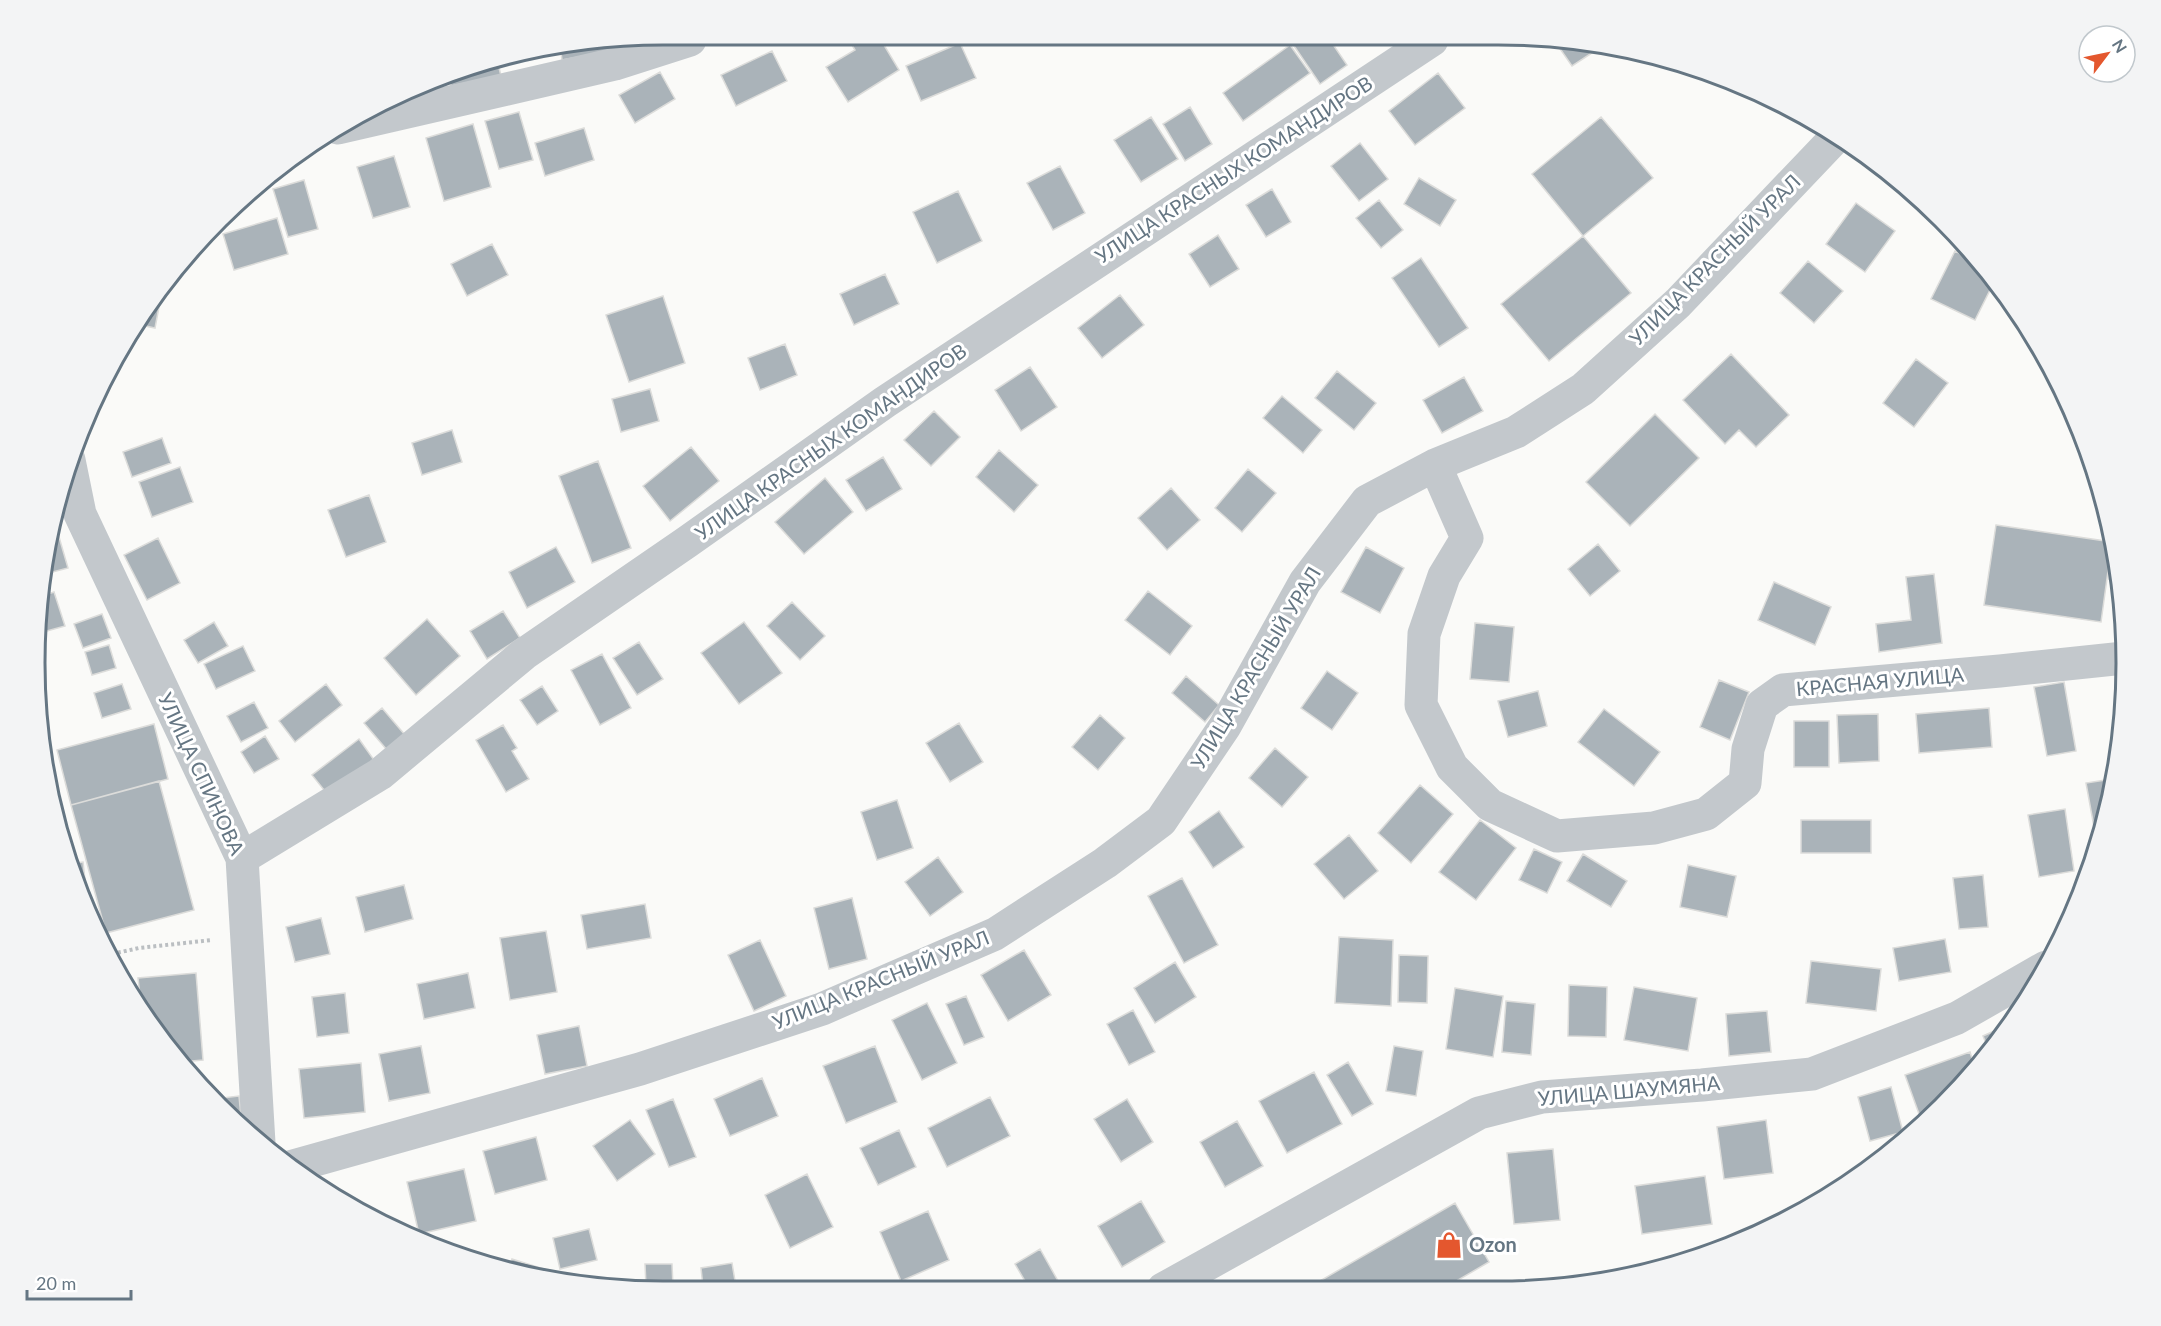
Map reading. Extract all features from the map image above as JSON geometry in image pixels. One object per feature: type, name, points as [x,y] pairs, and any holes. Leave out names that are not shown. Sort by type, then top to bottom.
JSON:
[{"type":"street","points":[[366,121],[615,64],[674,45]]},
{"type":"street","name":"УЛИЦА КРАСНЫХ КОМАНДИРОВ","points":[[242,858],[380,774],[524,654],[885,402],[1424,45]]},
{"type":"street","name":"УЛИЦА КРАСНЫЙ УРАЛ","points":[[302,1164],[674,1058],[822,1009],[995,934],[1105,863],[1161,821],[1225,726],[1305,582],[1367,501],[1435,465],[1516,432],[1583,389],[1678,303],[1831,143]]},
{"type":"street","name":"КРАСНАЯ УЛИЦА","points":[[1435,465],[1467,538],[1444,576],[1424,634],[1421,705],[1452,767],[1490,805],[1557,836],[1654,828],[1706,814],[1745,783],[1748,749],[1762,705],[1783,690],[2116,659]]},
{"type":"street","name":"УЛИЦА СПИНОВА","points":[[73,480],[80,514],[242,858],[258,1130]]},
{"type":"street","name":"УЛИЦА ШАУМЯНА","points":[[1176,1281],[1479,1113],[1542,1097],[1812,1074],[1957,1018],[2031,976]]},
{"type":"path","points":[[118,953],[140,948],[246,936]]},
{"type":"building","points":[[852,45],[884,45],[899,70],[848,102],[826,67],[855,50]]},
{"type":"building","points":[[955,45],[961,45],[976,78],[921,101],[906,66]]},
{"type":"building","points":[[1290,45],[1310,73],[1243,121],[1223,93]]},
{"type":"building","points":[[1293,45],[1333,45],[1347,65],[1320,84]]},
{"type":"building","points":[[610,47],[611,51],[562,60],[561,54]]},
{"type":"building","points":[[1560,48],[1593,52],[1572,66]]},
{"type":"building","points":[[772,51],[787,81],[736,106],[721,75]]},
{"type":"building","points":[[499,67],[501,76],[451,86],[450,83]]},
{"type":"building","points":[[660,72],[675,99],[635,123],[619,95]]},
{"type":"building","points":[[1438,73],[1465,108],[1415,145],[1389,111]]},
{"type":"building","points":[[1190,107],[1212,144],[1185,161],[1163,124]]},
{"type":"building","points":[[519,112],[533,160],[499,169],[485,121]]},
{"type":"building","points":[[1151,117],[1178,159],[1141,182],[1114,140]]},
{"type":"building","points":[[1601,117],[1653,178],[1583,236],[1532,174]]},
{"type":"building","points":[[473,124],[491,187],[444,201],[426,138]]},
{"type":"building","points":[[584,128],[594,160],[545,176],[535,143]]},
{"type":"building","points":[[1360,143],[1388,179],[1359,201],[1331,166]]},
{"type":"building","points":[[394,156],[410,207],[373,218],[357,167]]},
{"type":"building","points":[[1060,166],[1085,213],[1053,230],[1027,183]]},
{"type":"building","points":[[1419,178],[1456,200],[1440,226],[1404,204]]},
{"type":"building","points":[[304,180],[318,229],[288,237],[273,189]]},
{"type":"building","points":[[1272,189],[1291,222],[1266,237],[1246,205]]},
{"type":"building","points":[[958,191],[982,241],[937,263],[913,212]]},
{"type":"building","points":[[1379,200],[1403,230],[1381,248],[1356,218]]},
{"type":"building","points":[[1856,203],[1895,231],[1865,272],[1826,244]]},
{"type":"building","points":[[277,218],[288,254],[234,270],[223,234]]},
{"type":"building","points":[[1218,235],[1239,269],[1210,287],[1189,254]]},
{"type":"building","points":[[1583,236],[1631,293],[1549,361],[1501,304]]},
{"type":"building","points":[[492,244],[508,275],[467,296],[451,264]]},
{"type":"building","points":[[1955,251],[1963,256],[1990,290],[1975,320],[1931,299]]},
{"type":"building","points":[[1421,258],[1468,328],[1439,347],[1392,278]]},
{"type":"building","points":[[1808,261],[1843,291],[1814,323],[1780,293]]},
{"type":"building","points":[[885,274],[899,304],[854,325],[840,294]]},
{"type":"building","points":[[1120,295],[1144,325],[1102,358],[1078,328]]},
{"type":"building","points":[[663,296],[685,363],[629,382],[606,315]]},
{"type":"building","points":[[159,306],[155,328],[145,326]]},
{"type":"building","points":[[785,344],[797,375],[760,390],[748,358]]},
{"type":"building","points":[[1731,354],[1789,415],[1756,447],[1739,430],[1725,444],[1683,400]]},
{"type":"building","points":[[1916,359],[1948,383],[1914,427],[1883,403]]},
{"type":"building","points":[[1030,367],[1057,407],[1021,431],[995,390]]},
{"type":"building","points":[[1337,371],[1376,403],[1354,430],[1315,398]]},
{"type":"building","points":[[1464,377],[1483,411],[1442,433],[1423,400]]},
{"type":"building","points":[[650,389],[659,421],[621,432],[612,399]]},
{"type":"building","points":[[1282,396],[1322,430],[1303,453],[1263,418]]},
{"type":"building","points":[[934,411],[960,437],[931,466],[904,440]]},
{"type":"building","points":[[1655,414],[1699,458],[1630,526],[1586,482]]},
{"type":"building","points":[[452,430],[462,462],[422,475],[412,443]]},
{"type":"building","points":[[162,438],[171,463],[132,477],[123,452]]},
{"type":"building","points":[[691,447],[719,481],[670,521],[643,486]]},
{"type":"building","points":[[999,450],[1038,485],[1014,512],[976,477]]},
{"type":"building","points":[[883,457],[902,489],[866,511],[846,480]]},
{"type":"building","points":[[598,461],[631,548],[592,563],[559,476]]},
{"type":"building","points":[[180,467],[193,502],[152,517],[139,482]]},
{"type":"building","points":[[1248,469],[1276,493],[1242,532],[1215,508]]},
{"type":"building","points":[[825,478],[853,512],[804,554],[775,522]]},
{"type":"building","points":[[1171,488],[1200,520],[1167,550],[1138,518]]},
{"type":"building","points":[[369,495],[386,542],[346,557],[328,510]]},
{"type":"building","points":[[1996,525],[2104,541],[2108,568],[2101,622],[1984,605]]},
{"type":"building","points":[[59,535],[68,568],[52,572]]},
{"type":"building","points":[[158,538],[180,583],[147,600],[124,555]]},
{"type":"building","points":[[1598,544],[1620,571],[1590,596],[1568,569]]},
{"type":"building","points":[[556,547],[575,582],[527,608],[509,572]]},
{"type":"building","points":[[1366,547],[1404,568],[1380,613],[1341,592]]},
{"type":"building","points":[[1934,574],[1942,643],[1879,652],[1876,624],[1911,620],[1906,577]]},
{"type":"building","points":[[1774,582],[1831,607],[1815,645],[1758,620]]},
{"type":"building","points":[[1148,591],[1192,626],[1170,655],[1125,620]]},
{"type":"building","points":[[54,592],[65,626],[46,631],[46,623],[49,594]]},
{"type":"building","points":[[792,602],[825,636],[800,660],[767,626]]},
{"type":"building","points":[[503,611],[520,638],[487,659],[470,631]]},
{"type":"building","points":[[102,614],[111,638],[83,648],[74,624]]},
{"type":"building","points":[[427,619],[460,656],[416,695],[384,658]]},
{"type":"building","points":[[214,622],[228,646],[198,663],[184,640]]},
{"type":"building","points":[[744,622],[782,673],[739,704],[701,653]]},
{"type":"building","points":[[1475,623],[1514,627],[1509,682],[1470,679]]},
{"type":"building","points":[[639,642],[663,679],[637,695],[613,658]]},
{"type":"building","points":[[109,645],[116,668],[92,675],[85,652]]},
{"type":"building","points":[[243,646],[255,671],[216,689],[204,664]]},
{"type":"building","points":[[602,654],[631,708],[600,725],[571,670]]},
{"type":"building","points":[[1327,671],[1358,693],[1332,730],[1301,708]]},
{"type":"building","points":[[1186,676],[1219,705],[1205,722],[1172,693]]},
{"type":"building","points":[[1719,680],[1749,692],[1730,740],[1700,727]]},
{"type":"building","points":[[2064,682],[2076,751],[2047,756],[2034,687]]},
{"type":"building","points":[[122,684],[131,709],[102,718],[94,693]]},
{"type":"building","points":[[326,684],[342,705],[295,742],[279,721]]},
{"type":"building","points":[[542,686],[558,711],[537,725],[520,700]]},
{"type":"building","points":[[1538,691],[1547,726],[1508,737],[1498,701]]},
{"type":"building","points":[[254,702],[268,728],[241,742],[227,716]]},
{"type":"building","points":[[382,708],[405,735],[387,750],[364,723]]},
{"type":"building","points":[[1989,708],[1992,747],[1919,753],[1916,714]]},
{"type":"building","points":[[1604,709],[1660,752],[1634,786],[1578,742]]},
{"type":"building","points":[[1878,714],[1879,761],[1839,763],[1837,715]]},
{"type":"building","points":[[1100,715],[1125,738],[1098,770],[1072,747]]},
{"type":"building","points":[[1794,721],[1829,721],[1829,767],[1794,767]]},
{"type":"building","points":[[959,723],[983,762],[950,782],[926,743]]},
{"type":"building","points":[[154,724],[168,779],[71,805],[57,750]]},
{"type":"building","points":[[503,725],[517,748],[512,751],[529,779],[506,792],[476,740]]},
{"type":"building","points":[[265,736],[279,759],[254,773],[241,752]]},
{"type":"building","points":[[359,739],[374,760],[328,795],[312,775]]},
{"type":"building","points":[[1275,748],[1308,777],[1282,807],[1249,778]]},
{"type":"building","points":[[2105,780],[2094,827],[2086,783]]},
{"type":"building","points":[[159,781],[194,910],[107,933],[71,805]]},
{"type":"building","points":[[1420,785],[1453,814],[1411,863],[1378,833]]},
{"type":"building","points":[[897,800],[913,848],[877,860],[861,812]]},
{"type":"building","points":[[2065,809],[2074,871],[2039,877],[2028,815]]},
{"type":"building","points":[[1219,811],[1244,847],[1213,868],[1189,832]]},
{"type":"building","points":[[1480,820],[1516,848],[1476,900],[1439,872]]},
{"type":"building","points":[[1801,820],[1871,820],[1871,853],[1801,853]]},
{"type":"building","points":[[1349,835],[1378,871],[1344,899],[1314,864]]},
{"type":"building","points":[[1534,849],[1562,862],[1547,893],[1519,880]]},
{"type":"building","points":[[1583,854],[1627,881],[1611,907],[1567,881]]},
{"type":"building","points":[[938,857],[963,892],[930,916],[905,882]]},
{"type":"building","points":[[83,862],[85,881],[78,863]]},
{"type":"building","points":[[1688,865],[1736,876],[1727,917],[1680,907]]},
{"type":"building","points":[[1983,875],[1988,927],[1959,929],[1953,878]]},
{"type":"building","points":[[1182,878],[1218,945],[1184,963],[1148,896]]},
{"type":"building","points":[[404,885],[413,919],[365,932],[356,897]]},
{"type":"building","points":[[852,898],[867,959],[829,969],[814,908]]},
{"type":"building","points":[[645,904],[651,938],[587,949],[581,915]]},
{"type":"building","points":[[321,918],[330,954],[295,962],[286,927]]},
{"type":"building","points":[[546,931],[557,992],[510,1000],[500,938]]},
{"type":"building","points":[[1339,937],[1393,940],[1391,1006],[1335,1003]]},
{"type":"building","points":[[1945,939],[1951,972],[1899,981],[1893,948]]},
{"type":"building","points":[[760,940],[786,996],[754,1011],[728,955]]},
{"type":"building","points":[[1024,950],[1051,995],[1008,1021],[981,975]]},
{"type":"building","points":[[1399,955],[1428,956],[1427,1003],[1398,1002]]},
{"type":"building","points":[[1811,961],[1881,969],[1876,1011],[1806,1003]]},
{"type":"building","points":[[1175,962],[1196,997],[1155,1023],[1134,988]]},
{"type":"building","points":[[196,973],[203,1060],[191,1061],[173,1039],[139,990],[138,978]]},
{"type":"building","points":[[468,973],[475,1008],[424,1019],[417,984]]},
{"type":"building","points":[[1569,985],[1607,987],[1606,1037],[1568,1036]]},
{"type":"building","points":[[1634,987],[1697,998],[1688,1051],[1624,1040]]},
{"type":"building","points":[[1455,988],[1503,996],[1493,1057],[1446,1049]]},
{"type":"building","points":[[345,993],[349,1033],[317,1037],[312,997]]},
{"type":"building","points":[[966,996],[984,1037],[964,1045],[946,1004]]},
{"type":"building","points":[[1506,1001],[1535,1004],[1531,1055],[1502,1052]]},
{"type":"building","points":[[927,1003],[957,1063],[922,1080],[892,1020]]},
{"type":"building","points":[[1133,1010],[1155,1052],[1129,1065],[1107,1024]]},
{"type":"building","points":[[1767,1011],[1771,1052],[1729,1056],[1726,1014]]},
{"type":"building","points":[[579,1026],[587,1066],[545,1074],[537,1035]]},
{"type":"building","points":[[1994,1031],[1986,1042],[1983,1036]]},
{"type":"building","points":[[421,1046],[430,1093],[389,1101],[379,1054]]},
{"type":"building","points":[[875,1046],[897,1102],[846,1123],[823,1066]]},
{"type":"building","points":[[1394,1046],[1423,1051],[1416,1096],[1386,1091]]},
{"type":"building","points":[[1970,1052],[1972,1059],[1919,1115],[1905,1075]]},
{"type":"building","points":[[1348,1062],[1373,1104],[1352,1116],[1327,1075]]},
{"type":"building","points":[[361,1063],[365,1112],[304,1118],[299,1069]]},
{"type":"building","points":[[1314,1072],[1342,1124],[1287,1153],[1259,1101]]},
{"type":"building","points":[[762,1078],[778,1116],[730,1136],[714,1099]]},
{"type":"building","points":[[1891,1087],[1902,1130],[1870,1141],[1858,1097]]},
{"type":"building","points":[[239,1096],[241,1114],[226,1100],[224,1098]]},
{"type":"building","points":[[990,1097],[1010,1136],[947,1167],[928,1128]]},
{"type":"building","points":[[673,1099],[696,1157],[669,1167],[646,1110]]},
{"type":"building","points":[[1127,1099],[1153,1142],[1121,1162],[1094,1119]]},
{"type":"building","points":[[630,1120],[655,1154],[617,1181],[593,1146]]},
{"type":"building","points":[[1766,1120],[1773,1173],[1724,1179],[1717,1127]]},
{"type":"building","points":[[1237,1121],[1263,1166],[1225,1187],[1200,1142]]},
{"type":"building","points":[[899,1130],[916,1167],[878,1185],[860,1148]]},
{"type":"building","points":[[536,1137],[547,1180],[495,1194],[483,1151]]},
{"type":"building","points":[[1553,1149],[1560,1220],[1514,1224],[1507,1153]]},
{"type":"building","points":[[464,1169],[476,1221],[424,1233],[418,1230],[407,1182]]},
{"type":"building","points":[[807,1174],[833,1227],[790,1248],[765,1195]]},
{"type":"building","points":[[1705,1176],[1712,1224],[1642,1234],[1635,1186]]},
{"type":"building","points":[[1141,1201],[1165,1242],[1122,1267],[1098,1226]]},
{"type":"building","points":[[1455,1203],[1489,1262],[1456,1281],[1320,1281]]},
{"type":"building","points":[[928,1211],[949,1260],[901,1281],[880,1232]]},
{"type":"building","points":[[589,1229],[597,1260],[560,1269],[553,1238]]},
{"type":"building","points":[[1040,1249],[1058,1281],[1025,1281],[1015,1264]]},
{"type":"building","points":[[512,1259],[546,1270],[542,1269],[511,1262]]},
{"type":"building","points":[[732,1263],[735,1281],[702,1281],[701,1268]]},
{"type":"building","points":[[645,1264],[672,1264],[673,1281],[646,1281]]},
{"type":"place","name":"Ozon","points":[[1449,1245]]}]
